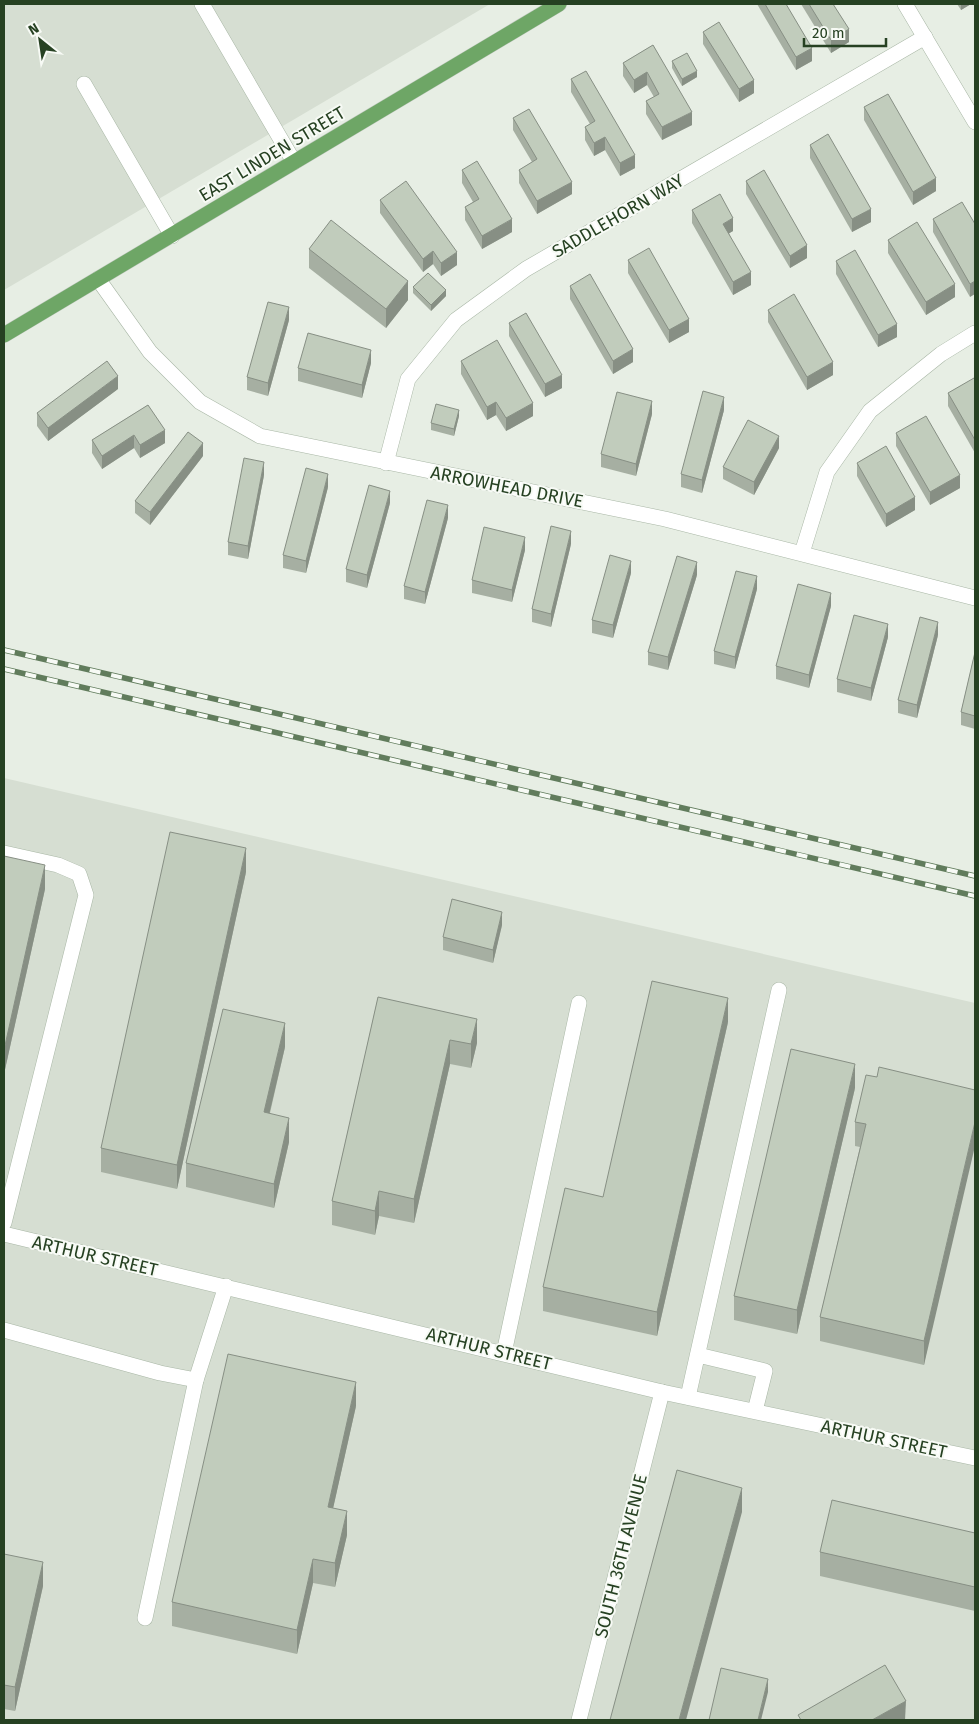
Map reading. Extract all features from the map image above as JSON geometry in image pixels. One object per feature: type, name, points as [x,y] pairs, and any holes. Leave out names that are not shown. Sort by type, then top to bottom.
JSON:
[{"type":"main road","name":"EAST LINDEN STREET","points":[[4,335],[559,4]]},
{"type":"street","points":[[202,4],[294,162]]},
{"type":"street","points":[[904,4],[975,122]]},
{"type":"street","name":"SADDLEHORN WAY","points":[[386,463],[408,378],[456,320],[526,269],[925,37]]},
{"type":"street","points":[[84,84],[172,236]]},
{"type":"street","name":"ARROWHEAD DRIVE","points":[[98,279],[150,352],[200,402],[260,436],[665,519],[975,598]]},
{"type":"street","points":[[802,553],[827,472],[870,411],[941,354],[975,333]]},
{"type":"street","points":[[4,853],[58,865],[79,874],[86,895],[4,1223]]},
{"type":"street","points":[[688,1397],[779,990]]},
{"type":"street","points":[[504,1353],[579,1004]]},
{"type":"street","name":"ARTHUR STREET","points":[[4,1234],[662,1392],[975,1458]]},
{"type":"street","points":[[145,1618],[196,1380],[226,1286]]},
{"type":"street","points":[[4,1330],[160,1373],[196,1380]]},
{"type":"street","points":[[698,1355],[766,1372],[755,1411]]},
{"type":"street","name":"SOUTH 36TH AVENUE","points":[[579,1720],[662,1392]]},
{"type":"shaded area","points":[[4,4],[490,4],[4,290]]},
{"type":"shaded area","points":[[4,778],[975,1003],[975,1720],[4,1720]]},
{"type":"building","points":[[765,4],[786,4],[812,48],[796,57]]},
{"type":"building","points":[[809,4],[833,4],[849,29],[831,40]]},
{"type":"building","points":[[719,22],[754,80],[739,89],[703,32]]},
{"type":"building","points":[[653,45],[692,112],[662,127],[646,101],[659,94],[647,72],[634,80],[623,63]]},
{"type":"building","points":[[687,53],[697,71],[682,79],[672,61]]},
{"type":"building","points":[[586,71],[635,155],[620,163],[605,137],[594,143],[585,127],[595,121],[571,79]]},
{"type":"building","points":[[888,94],[936,178],[913,192],[864,107]]},
{"type":"building","points":[[529,109],[572,182],[537,201],[519,170],[537,159],[513,118]]},
{"type":"building","points":[[828,134],[871,209],[852,219],[810,145]]},
{"type":"building","points":[[477,161],[512,219],[482,236],[465,207],[479,199],[462,170]]},
{"type":"building","points":[[764,170],[807,245],[790,256],[746,181]]},
{"type":"building","points":[[406,181],[457,252],[441,263],[433,251],[423,259],[380,200]]},
{"type":"building","points":[[720,194],[733,218],[723,224],[751,272],[733,282],[692,210]]},
{"type":"building","points":[[962,202],[975,224],[975,281],[970,284],[933,219]]},
{"type":"building","points":[[331,220],[408,281],[386,309],[309,249]]},
{"type":"building","points":[[917,222],[955,284],[926,302],[888,240]]},
{"type":"building","points":[[649,248],[689,319],[669,330],[628,260]]},
{"type":"building","points":[[855,250],[897,324],[878,335],[836,261]]},
{"type":"building","points":[[428,273],[446,290],[431,305],[413,287]]},
{"type":"building","points":[[590,274],[633,349],[613,361],[570,286]]},
{"type":"building","points":[[794,294],[833,362],[807,377],[768,310]]},
{"type":"building","points":[[268,302],[289,307],[268,383],[247,377]]},
{"type":"building","points":[[526,313],[562,375],[545,384],[509,323]]},
{"type":"building","points":[[308,333],[371,350],[362,385],[298,368]]},
{"type":"building","points":[[497,340],[533,403],[506,418],[496,402],[487,407],[461,361]]},
{"type":"building","points":[[107,361],[118,376],[48,428],[37,413]]},
{"type":"building","points":[[974,378],[975,380],[975,440],[948,393]]},
{"type":"building","points":[[703,391],[724,397],[702,480],[681,474]]},
{"type":"building","points":[[617,392],[652,401],[636,464],[601,454]]},
{"type":"building","points":[[436,404],[459,410],[454,429],[431,423]]},
{"type":"building","points":[[148,405],[165,430],[140,445],[134,435],[102,456],[92,440]]},
{"type":"building","points":[[926,416],[960,475],[930,492],[896,433]]},
{"type":"building","points":[[748,420],[779,436],[754,482],[723,467]]},
{"type":"building","points":[[188,432],[203,443],[150,512],[135,501]]},
{"type":"building","points":[[886,446],[915,497],[886,514],[857,463]]},
{"type":"building","points":[[244,458],[264,462],[248,546],[228,542]]},
{"type":"building","points":[[306,468],[328,474],[306,561],[283,555]]},
{"type":"building","points":[[369,485],[390,491],[367,575],[346,569]]},
{"type":"building","points":[[427,500],[448,505],[425,592],[404,586]]},
{"type":"building","points":[[551,526],[571,531],[551,614],[532,609]]},
{"type":"building","points":[[484,527],[525,537],[512,590],[472,580]]},
{"type":"building","points":[[610,555],[631,561],[613,625],[592,620]]},
{"type":"building","points":[[677,556],[697,562],[668,657],[648,652]]},
{"type":"building","points":[[736,571],[757,576],[735,657],[714,651]]},
{"type":"building","points":[[798,584],[831,593],[809,675],[776,666]]},
{"type":"building","points":[[854,615],[888,624],[871,688],[837,679]]},
{"type":"building","points":[[920,617],[938,622],[917,705],[898,700]]},
{"type":"building","points":[[975,652],[975,716],[961,712]]},
{"type":"building","points":[[170,832],[246,848],[177,1165],[101,1148]]},
{"type":"building","points":[[4,856],[45,865],[4,1050]]},
{"type":"building","points":[[452,899],[502,912],[493,950],[443,937]]},
{"type":"building","points":[[652,981],[728,998],[657,1312],[543,1287],[565,1188],[603,1197]]},
{"type":"building","points":[[378,997],[477,1019],[471,1044],[450,1040],[414,1199],[379,1191],[375,1211],[332,1201]]},
{"type":"building","points":[[223,1009],[285,1023],[264,1112],[289,1118],[274,1184],[186,1163]]},
{"type":"building","points":[[791,1049],[855,1064],[797,1310],[734,1296]]},
{"type":"building","points":[[879,1067],[975,1090],[975,1122],[924,1341],[820,1317],[866,1124],[855,1122],[866,1075],[877,1077]]},
{"type":"building","points":[[228,1354],[356,1382],[328,1507],[347,1511],[335,1563],[313,1559],[297,1630],[172,1602]]},
{"type":"building","points":[[677,1470],[742,1488],[679,1720],[610,1720]]},
{"type":"building","points":[[832,1500],[975,1533],[975,1587],[820,1552]]},
{"type":"building","points":[[4,1554],[43,1562],[15,1687],[4,1685]]},
{"type":"building","points":[[885,1665],[906,1701],[872,1720],[801,1720],[798,1715]]},
{"type":"building","points":[[721,1668],[768,1679],[758,1720],[709,1720]]},
{"type":"railway","points":[[4,650],[975,876]]},
{"type":"railway","points":[[4,669],[975,896]]}]
